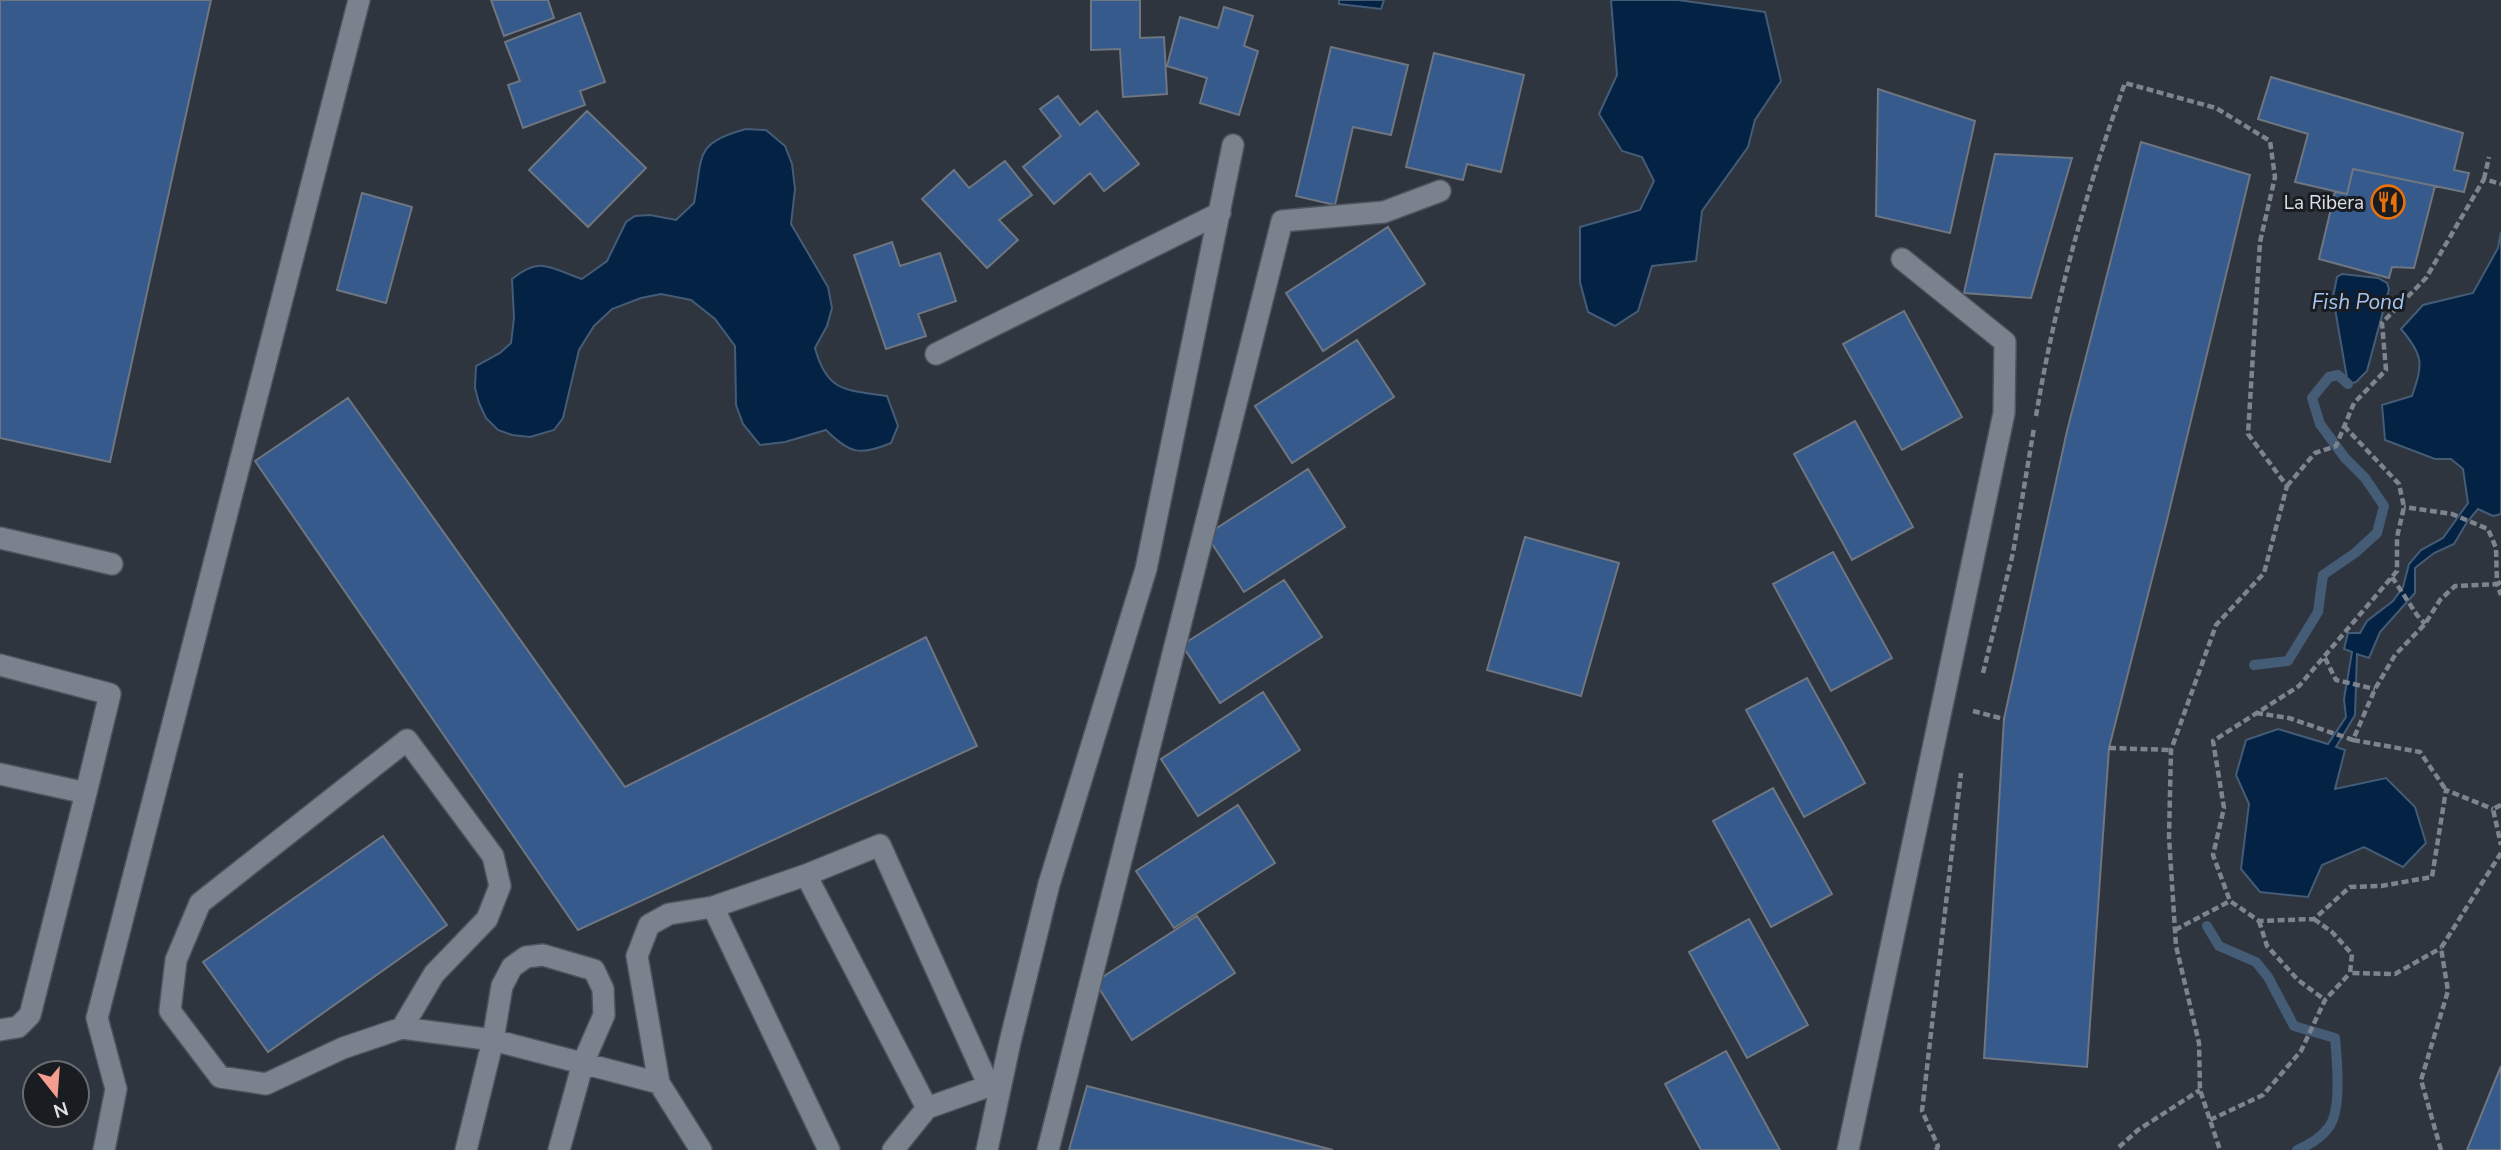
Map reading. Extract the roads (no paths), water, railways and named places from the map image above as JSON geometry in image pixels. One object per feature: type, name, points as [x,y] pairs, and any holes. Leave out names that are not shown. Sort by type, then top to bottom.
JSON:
[{"type":"lane","points":[[104,1150],[116,1088],[97,1018],[359,0]]},
{"type":"lane","points":[[987,1150],[995,1084],[1049,884],[1146,569],[1233,145]]},
{"type":"lane","points":[[1048,1150],[1282,221],[1384,212],[1440,191]]},
{"type":"lane","points":[[936,354],[1220,213]]},
{"type":"lane","points":[[1848,1150],[2004,413],[2005,342],[1902,260]]},
{"type":"lane","points":[[0,538],[112,564]]},
{"type":"lane","points":[[0,665],[110,694],[30,1015],[18,1027],[0,1030]]},
{"type":"lane","points":[[402,1028],[434,974],[486,919],[500,886],[493,856],[407,740],[200,903],[176,960],[170,1011],[220,1077],[266,1084],[343,1048],[402,1028],[494,1040],[659,1083]]},
{"type":"lane","points":[[0,774],[86,793]]},
{"type":"lane","points":[[701,1150],[659,1083],[637,956],[649,925],[669,914],[713,907],[806,875],[880,845],[995,1084]]},
{"type":"lane","points":[[806,875],[927,1108]]},
{"type":"lane","points":[[713,907],[829,1150]]},
{"type":"lane","points":[[466,1150],[494,1040],[502,986],[512,968],[526,957],[543,955],[594,970],[603,989],[604,1015],[583,1063],[559,1150]]},
{"type":"lane","points":[[893,1150],[927,1108],[995,1084]]},
{"type":"water","points":[[1339,0],[1384,0],[1381,9],[1339,4]]},
{"type":"water","points":[[1611,0],[1678,0],[1765,12],[1781,81],[1755,120],[1748,147],[1702,211],[1696,261],[1652,266],[1638,311],[1615,326],[1588,312],[1580,282],[1580,227],[1640,210],[1654,181],[1642,157],[1622,151],[1599,114],[1617,75]]},
{"type":"water","points":[[746,129],[766,130],[785,146],[792,164],[795,189],[791,224],[828,287],[832,308],[827,326],[815,348],[820,363],[826,374],[840,387],[887,396],[898,426],[891,443],[871,450],[856,450],[842,444],[826,430],[785,442],[760,445],[743,424],[736,405],[735,346],[715,319],[691,300],[661,294],[612,309],[594,326],[579,350],[563,418],[554,430],[530,437],[498,430],[486,418],[479,403],[475,388],[476,366],[500,353],[511,343],[514,318],[512,279],[531,267],[546,266],[582,279],[607,261],[626,222],[635,216],[650,215],[676,220],[694,203],[700,163],[709,146],[729,134]]},
{"type":"water","points":[[2501,232],[2501,514],[2493,516],[2478,509],[2454,544],[2434,553],[2415,568],[2415,593],[2380,632],[2369,658],[2357,654],[2355,715],[2336,747],[2345,750],[2335,789],[2386,778],[2415,807],[2426,843],[2403,867],[2364,847],[2322,865],[2308,897],[2260,892],[2241,869],[2249,804],[2236,775],[2246,740],[2278,729],[2328,744],[2346,717],[2344,699],[2352,652],[2344,649],[2348,633],[2360,633],[2367,621],[2393,601],[2403,587],[2409,564],[2421,550],[2443,538],[2468,503],[2463,469],[2451,459],[2435,459],[2385,440],[2382,405],[2412,396],[2418,376],[2417,354],[2401,329],[2423,305],[2473,293],[2498,248]]},
{"type":"water","name":"Fish Pond","points":[[2342,274],[2378,278],[2387,283],[2389,289],[2367,371],[2356,382],[2348,384],[2333,297],[2337,277]]},
{"type":"waterway","points":[[2254,665],[2288,661],[2318,612],[2323,575],[2355,553],[2377,533],[2384,506],[2365,478],[2345,458],[2320,424],[2312,398],[2329,377],[2338,375],[2348,384]]},
{"type":"waterway","points":[[2207,926],[2219,946],[2256,962],[2268,977],[2294,1026],[2335,1038],[2338,1084],[2333,1119],[2322,1135],[2297,1150]]},
{"type":"place","name":"La Ribera","points":[[2388,202]]}]
